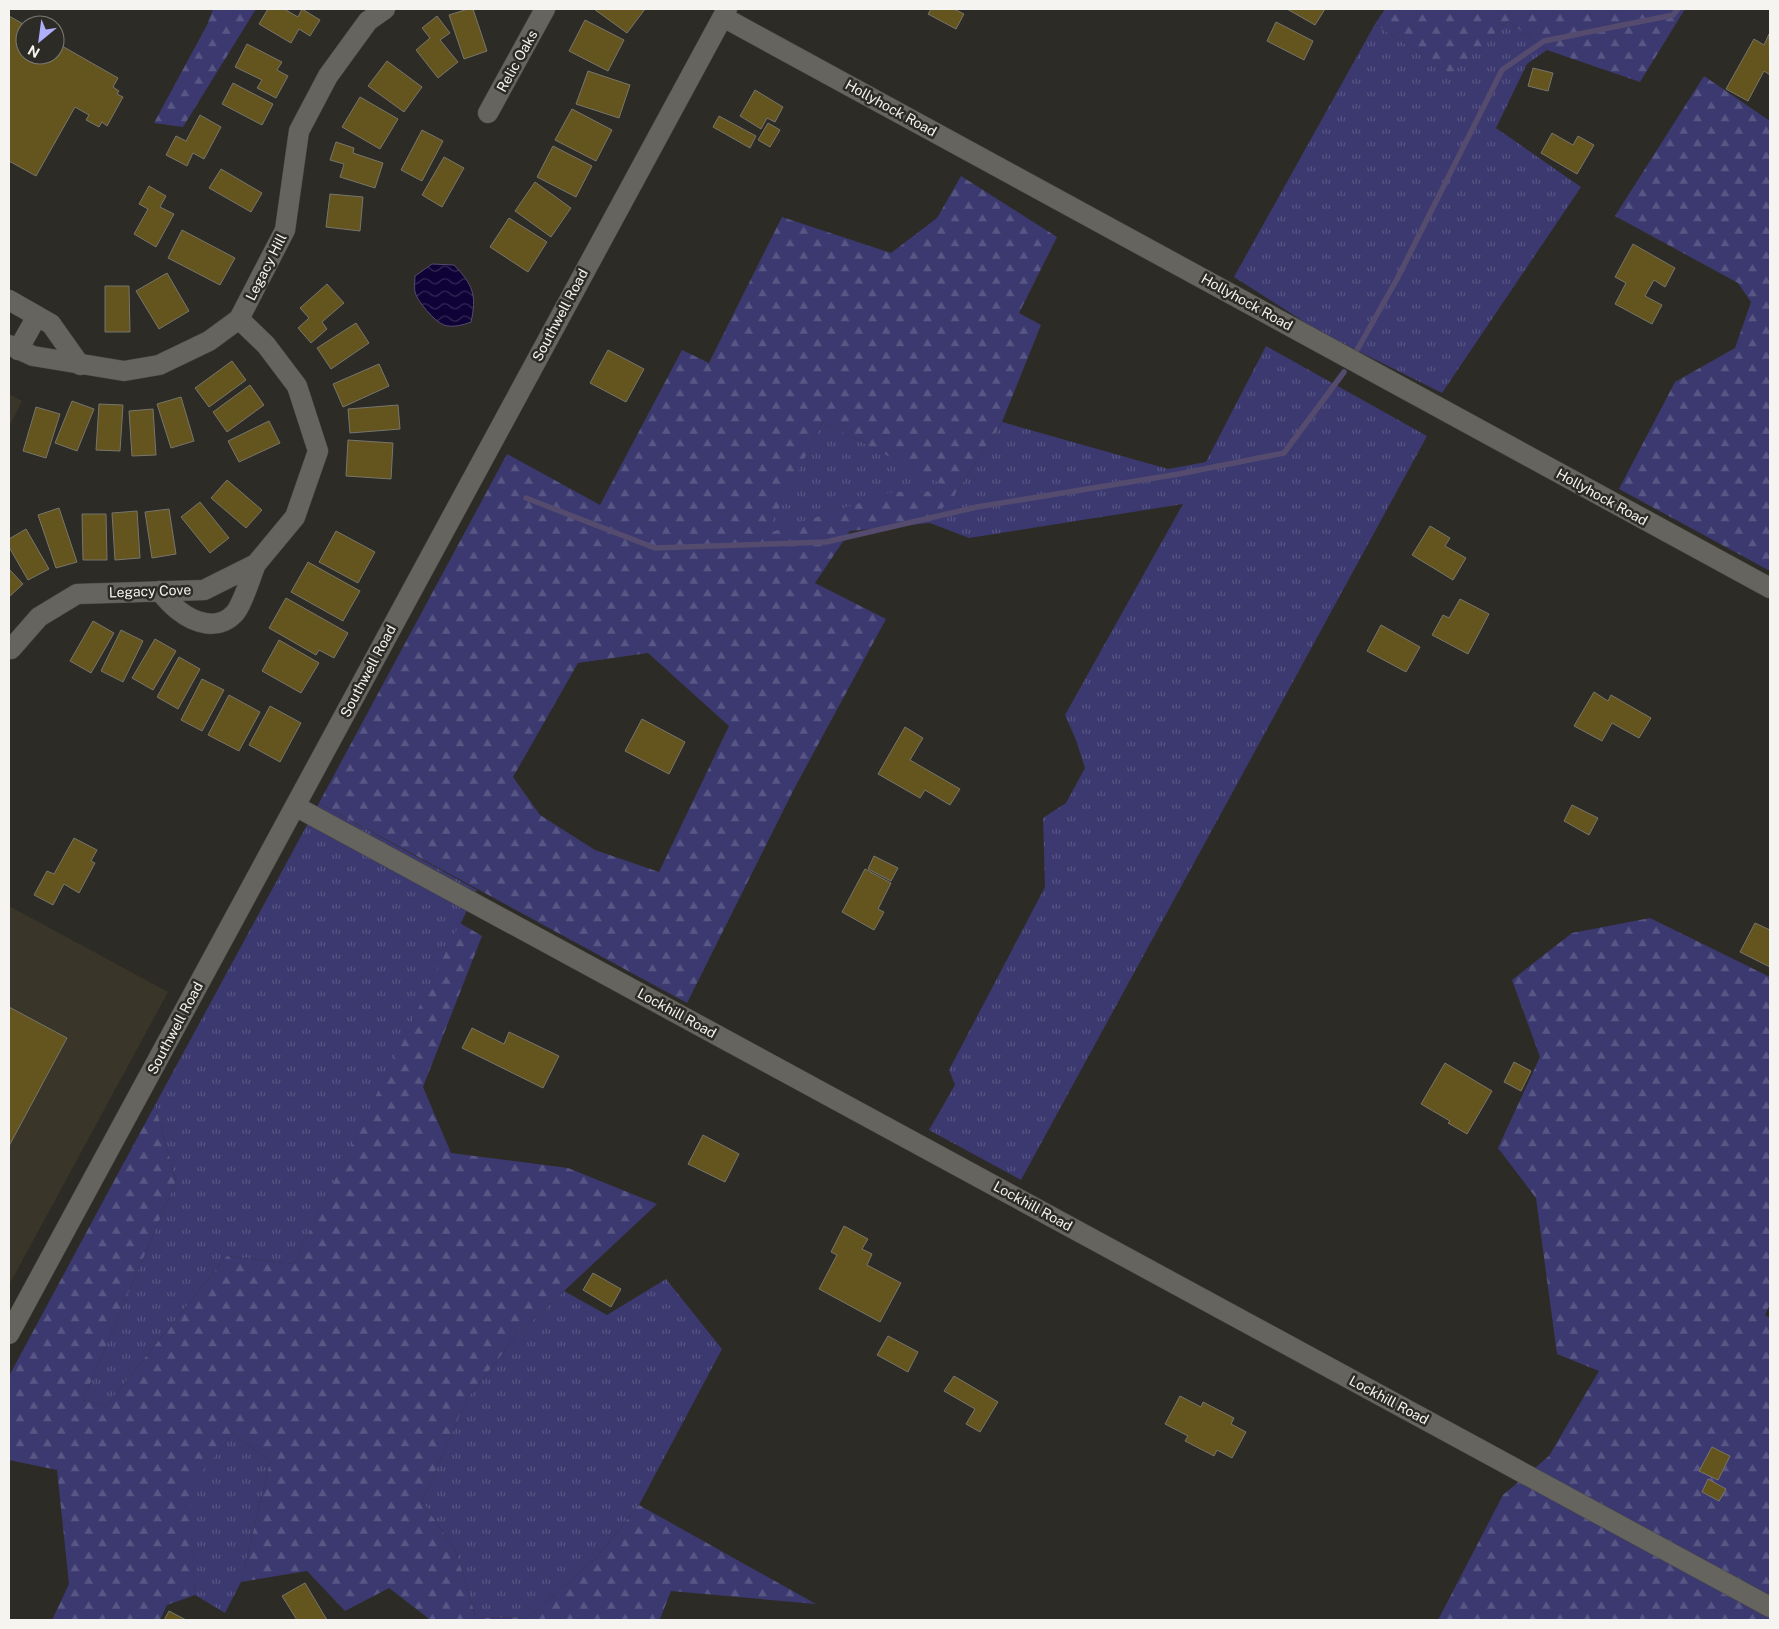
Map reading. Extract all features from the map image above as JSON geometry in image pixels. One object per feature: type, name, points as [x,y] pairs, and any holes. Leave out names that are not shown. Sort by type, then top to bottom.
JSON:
[{"type":"street","name":"Legacy Hill","points":[[13,347],[33,356],[124,371],[160,365],[209,341],[239,319],[285,230],[299,131],[328,76],[368,21],[385,9]]},
{"type":"street","name":"Relic Oaks","points":[[488,113],[545,9]]},
{"type":"street","name":"Hollyhock Road","points":[[725,13],[1770,588]]},
{"type":"street","name":"Southwell Road","points":[[9,1334],[725,13]]},
{"type":"street","points":[[9,300],[50,324],[80,364]]},
{"type":"street","points":[[13,347],[37,316]]},
{"type":"street","name":"Legacy Cove","points":[[11,649],[39,617],[77,594],[204,590],[256,564],[295,517],[318,451],[297,386],[266,345],[239,319]]},
{"type":"street","points":[[159,590],[178,610],[196,621],[213,624],[225,621],[235,613],[256,564]]},
{"type":"street","name":"Lockhill Road","points":[[295,806],[1770,1607]]},
{"type":"shaded area","points":[[9,394],[22,401],[9,427]]},
{"type":"shaded area","points":[[9,906],[168,992],[9,1285]]},
{"type":"green space","points":[[213,9],[256,9],[183,127],[154,123],[207,25]]},
{"type":"green space","points":[[1385,9],[1685,9],[1640,82],[1547,50],[1508,21],[1451,74],[1375,24]]},
{"type":"green space","points":[[1508,21],[1547,50],[1527,64],[1496,128],[1581,187],[1442,393],[1320,332],[1234,277],[1375,24],[1450,73]]},
{"type":"green space","points":[[1704,76],[1770,121],[1770,571],[1619,489],[1675,382],[1735,348],[1751,302],[1738,283],[1615,216]]},
{"type":"green space","points":[[961,176],[1057,237],[1019,313],[1041,325],[1002,422],[957,491],[930,523],[850,531],[815,583],[886,619],[794,789],[687,1003],[319,803],[507,454],[600,505],[682,350],[709,363],[782,217],[891,253],[937,218]],"holes":[[[823,422],[955,491],[956,491],[892,492],[766,534]],[[648,653],[729,726],[659,872],[595,850],[540,815],[513,777],[578,663]]]},
{"type":"green space","points":[[1266,346],[1427,436],[1021,1180],[929,1130],[955,1085],[949,1070],[1045,887],[1043,818],[1066,803],[1085,768],[1065,715],[1183,504],[969,538],[930,523],[956,491],[765,534],[823,422],[957,491],[1002,422],[1168,469],[1206,462]]},
{"type":"green space","points":[[319,803],[477,890],[294,1264],[227,1256],[106,1406],[83,1400],[176,1181],[155,1105]]},
{"type":"green space","points":[[1650,918],[1770,977],[1770,1304],[1765,1315],[1770,1318],[1770,1620],[1438,1620],[1503,1495],[1549,1456],[1599,1371],[1557,1354],[1536,1198],[1498,1148],[1540,1057],[1512,980],[1572,933]],"holes":[[[1712,1447],[1730,1456],[1718,1480],[1700,1471]],[[1708,1479],[1725,1489],[1719,1501],[1702,1492]]]},
{"type":"green space","points":[[460,923],[482,936],[423,1087],[451,1153],[568,1168],[657,1204],[516,1336],[467,1399],[422,1501],[456,1552],[476,1618],[529,1617],[597,1557],[639,1505],[816,1604],[671,1591],[660,1619],[662,1620],[428,1620],[428,1618],[389,1588],[345,1611],[307,1571],[241,1582],[270,1462],[233,1433],[189,1488],[195,1595],[167,1605],[160,1620],[52,1620],[69,1584],[57,1470],[9,1460],[9,1376],[155,1105],[176,1181],[83,1400],[106,1406],[227,1256],[294,1264]]},
{"type":"green space","points":[[666,1279],[722,1349],[639,1505],[597,1557],[529,1617],[476,1618],[456,1552],[422,1501],[467,1399],[516,1336],[564,1291],[607,1315]]},
{"type":"green space","points":[[233,1433],[270,1462],[241,1582],[225,1613],[195,1595],[188,1488]]},
{"type":"water","points":[[432,264],[454,265],[466,279],[472,291],[474,305],[471,322],[454,326],[444,325],[431,316],[419,301],[415,292],[415,276]]},
{"type":"building","points":[[268,9],[284,9],[298,17],[302,9],[320,20],[310,36],[299,29],[291,43],[259,24]]},
{"type":"building","points":[[473,9],[487,51],[464,59],[449,15]]},
{"type":"building","points":[[594,9],[645,9],[627,33]]},
{"type":"building","points":[[931,9],[954,9],[964,14],[956,29],[928,14]]},
{"type":"building","points":[[1287,9],[1325,9],[1315,25]]},
{"type":"building","points":[[9,16],[15,19],[15,65],[65,65],[65,48],[118,78],[113,87],[119,91],[117,94],[123,97],[107,126],[102,122],[99,127],[86,120],[89,115],[75,107],[36,176],[9,161]]},
{"type":"building","points":[[437,16],[450,33],[440,40],[458,62],[438,78],[416,50],[430,38],[422,28]]},
{"type":"building","points":[[585,20],[624,40],[608,71],[569,51]]},
{"type":"building","points":[[1276,22],[1313,41],[1304,60],[1267,41]]},
{"type":"building","points":[[1769,34],[1770,75],[1764,71],[1748,101],[1726,89],[1754,39],[1764,45]]},
{"type":"building","points":[[247,44],[282,62],[277,70],[288,76],[276,98],[257,88],[262,80],[235,67]]},
{"type":"building","points":[[387,61],[422,87],[404,112],[368,86]]},
{"type":"building","points":[[1533,68],[1553,73],[1548,91],[1528,86]]},
{"type":"building","points":[[588,71],[630,85],[619,118],[576,104]]},
{"type":"building","points":[[233,83],[273,104],[262,125],[222,104]]},
{"type":"building","points":[[755,90],[783,107],[775,122],[767,118],[761,129],[740,116]]},
{"type":"building","points":[[360,97],[398,119],[380,149],[342,127]]},
{"type":"building","points":[[572,109],[612,130],[596,161],[555,140]]},
{"type":"building","points":[[200,115],[221,127],[204,159],[193,153],[187,166],[166,155],[176,136],[186,141]]},
{"type":"building","points":[[719,116],[756,136],[750,148],[713,127]]},
{"type":"building","points":[[768,123],[780,130],[770,147],[758,140]]},
{"type":"building","points":[[422,130],[443,141],[422,181],[401,170]]},
{"type":"building","points":[[1552,133],[1573,145],[1578,136],[1594,145],[1577,174],[1541,153]]},
{"type":"building","points":[[336,142],[354,148],[353,153],[383,163],[375,188],[340,177],[344,164],[330,160]]},
{"type":"building","points":[[553,146],[592,166],[576,197],[537,177]]},
{"type":"building","points":[[444,157],[464,168],[442,207],[422,195]]},
{"type":"building","points":[[221,169],[262,193],[251,212],[209,188]]},
{"type":"building","points":[[535,182],[571,208],[551,237],[515,211]]},
{"type":"building","points":[[149,186],[166,196],[160,207],[174,214],[156,247],[134,234],[148,209],[139,204]]},
{"type":"building","points":[[330,194],[363,197],[360,231],[326,227]]},
{"type":"building","points":[[509,218],[547,242],[528,272],[490,247]]},
{"type":"building","points":[[182,230],[235,258],[220,285],[168,258]]},
{"type":"building","points":[[1633,244],[1675,268],[1665,287],[1654,280],[1645,296],[1662,305],[1652,324],[1615,304],[1626,283],[1615,277]]},
{"type":"building","points":[[167,273],[189,311],[159,329],[136,291]]},
{"type":"building","points":[[327,284],[344,303],[322,322],[327,329],[311,343],[298,328],[309,318],[300,308]]},
{"type":"building","points":[[105,286],[129,286],[130,332],[105,332]]},
{"type":"building","points":[[356,323],[369,343],[331,369],[317,348]]},
{"type":"building","points":[[608,350],[644,369],[626,402],[590,383]]},
{"type":"building","points":[[232,361],[246,380],[209,407],[195,388]]},
{"type":"building","points":[[379,364],[389,386],[343,407],[333,384]]},
{"type":"building","points":[[250,385],[264,405],[227,432],[213,412]]},
{"type":"building","points":[[181,397],[194,441],[171,448],[157,404]]},
{"type":"building","points":[[72,401],[94,409],[77,451],[55,443]]},
{"type":"building","points":[[99,404],[123,405],[120,451],[96,450]]},
{"type":"building","points":[[398,405],[400,429],[350,433],[348,409]]},
{"type":"building","points":[[36,407],[60,414],[46,458],[23,451]]},
{"type":"building","points":[[153,409],[156,455],[132,456],[129,411]]},
{"type":"building","points":[[269,421],[280,443],[239,462],[228,441]]},
{"type":"building","points":[[348,440],[393,443],[391,479],[346,476]]},
{"type":"building","points":[[227,480],[262,510],[246,528],[211,498]]},
{"type":"building","points":[[200,502],[229,538],[210,553],[181,517]]},
{"type":"building","points":[[59,508],[77,562],[56,568],[38,515]]},
{"type":"building","points":[[169,509],[176,554],[152,558],[145,512]]},
{"type":"building","points":[[137,511],[140,558],[115,560],[112,513]]},
{"type":"building","points":[[82,514],[106,514],[107,560],[83,560]]},
{"type":"building","points":[[1430,526],[1450,538],[1445,546],[1466,558],[1453,580],[1412,555]]},
{"type":"building","points":[[26,529],[49,569],[28,580],[9,547],[9,539]]},
{"type":"building","points":[[336,531],[375,552],[358,583],[319,562]]},
{"type":"building","points":[[308,562],[360,591],[343,621],[291,592]]},
{"type":"building","points":[[9,569],[23,584],[9,597]]},
{"type":"building","points":[[286,598],[348,633],[334,658],[319,650],[316,655],[269,628]]},
{"type":"building","points":[[1460,599],[1489,614],[1468,654],[1432,635],[1443,615],[1449,618]]},
{"type":"building","points":[[93,621],[114,633],[91,673],[70,661]]},
{"type":"building","points":[[1381,625],[1420,647],[1406,672],[1367,651]]},
{"type":"building","points":[[121,630],[143,641],[123,682],[101,671]]},
{"type":"building","points":[[155,639],[176,651],[153,690],[132,678]]},
{"type":"building","points":[[279,640],[319,663],[301,693],[262,671]]},
{"type":"building","points":[[179,657],[200,669],[178,709],[157,697]]},
{"type":"building","points":[[202,679],[224,690],[202,731],[181,720]]},
{"type":"building","points":[[1594,692],[1608,701],[1611,695],[1651,718],[1639,738],[1612,723],[1602,741],[1574,726]]},
{"type":"building","points":[[229,695],[260,712],[239,751],[208,735]]},
{"type":"building","points":[[270,706],[301,723],[280,762],[249,745]]},
{"type":"building","points":[[642,719],[685,742],[669,774],[625,751]]},
{"type":"building","points":[[905,727],[923,738],[910,760],[960,789],[950,805],[925,790],[920,798],[878,774]]},
{"type":"building","points":[[1572,805],[1598,818],[1589,835],[1564,821]]},
{"type":"building","points":[[74,838],[97,850],[91,861],[95,863],[79,893],[64,884],[53,905],[34,895],[47,871],[54,874]]},
{"type":"building","points":[[874,856],[898,868],[891,881],[868,869]]},
{"type":"building","points":[[865,869],[891,883],[878,909],[884,912],[874,930],[842,912]]},
{"type":"building","points":[[1755,923],[1770,930],[1770,967],[1740,952]]},
{"type":"building","points":[[9,1007],[67,1038],[9,1146]]},
{"type":"building","points":[[472,1028],[504,1044],[509,1032],[559,1056],[543,1088],[462,1048]]},
{"type":"building","points":[[1514,1062],[1531,1071],[1521,1091],[1504,1082]]},
{"type":"building","points":[[1445,1063],[1492,1091],[1467,1134],[1448,1123],[1450,1121],[1421,1104]]},
{"type":"building","points":[[703,1135],[739,1154],[725,1182],[688,1164]]},
{"type":"building","points":[[844,1226],[868,1239],[862,1249],[872,1254],[867,1265],[901,1283],[880,1322],[819,1289],[837,1255],[831,1252]]},
{"type":"building","points":[[593,1273],[621,1289],[611,1307],[583,1290]]},
{"type":"building","points":[[888,1336],[918,1352],[908,1372],[877,1355]]},
{"type":"building","points":[[954,1376],[998,1402],[980,1432],[966,1424],[975,1409],[944,1391]]},
{"type":"building","points":[[1180,1396],[1201,1407],[1203,1402],[1234,1418],[1231,1424],[1246,1432],[1232,1458],[1217,1450],[1214,1456],[1185,1441],[1188,1436],[1165,1424]]},
{"type":"building","points":[[1712,1447],[1730,1456],[1718,1480],[1699,1471]]},
{"type":"building","points":[[1708,1479],[1726,1489],[1719,1501],[1702,1492]]},
{"type":"building","points":[[305,1583],[327,1620],[297,1620],[282,1596]]},
{"type":"building","points":[[169,1611],[186,1620],[164,1620]]},
{"type":"waterway","points":[[1357,350],[1397,279],[1502,70],[1544,41],[1673,15],[1678,9]]},
{"type":"waterway","points":[[526,498],[655,548],[826,542],[977,507],[1179,474],[1284,453],[1344,372]]}]
